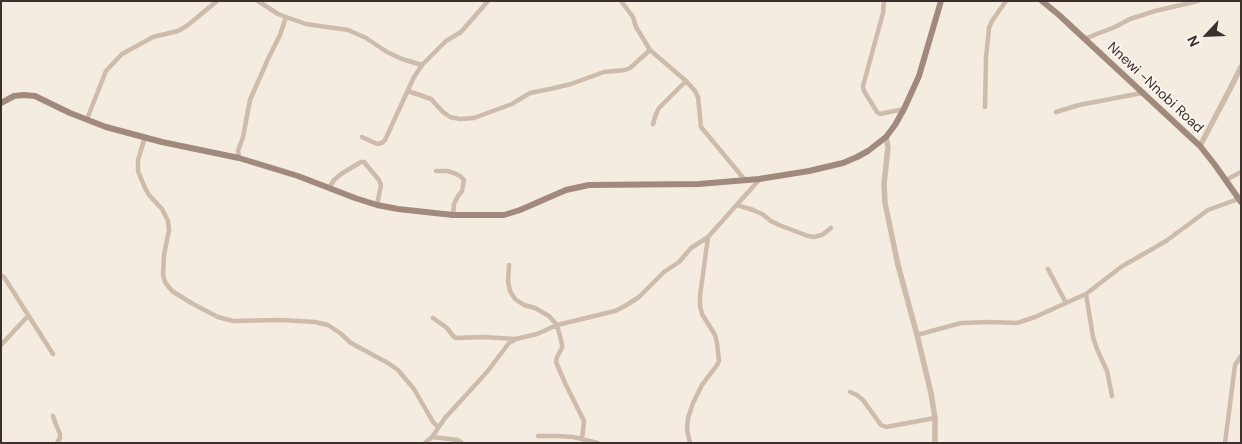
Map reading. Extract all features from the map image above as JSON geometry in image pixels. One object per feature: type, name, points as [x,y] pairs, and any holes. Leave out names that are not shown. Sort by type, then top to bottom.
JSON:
[{"type":"main road","points":[[1,103],[14,96],[34,96],[106,127],[239,158],[298,176],[377,205],[454,215],[504,215],[566,190],[589,185],[699,184],[759,179],[809,171],[843,163],[857,157],[886,137],[904,109],[919,76],[941,1]]},
{"type":"main road","name":"Nnewi -Nnobi Road","points":[[1042,1],[1200,146],[1226,180],[1239,201]]},
{"type":"street","points":[[87,119],[106,71],[122,54],[153,37],[178,31],[217,1]]},
{"type":"street","points":[[258,1],[286,18],[306,24],[348,30],[366,38],[387,52],[422,65]]},
{"type":"street","points":[[362,137],[377,144],[385,140],[414,77],[422,65],[446,41],[461,32],[488,1]]},
{"type":"street","points":[[621,1],[633,17],[636,27],[650,50],[696,91],[701,127],[745,180]]},
{"type":"street","points":[[884,1],[863,86],[877,112],[880,114],[904,109]]},
{"type":"street","points":[[985,107],[984,82],[989,28],[1006,1]]},
{"type":"street","points":[[1084,39],[1139,16],[1176,4],[1198,1]]},
{"type":"street","points":[[239,158],[238,151],[243,137],[250,100],[286,18]]},
{"type":"street","points":[[408,91],[431,98],[450,117],[460,119],[474,118],[512,104],[530,93],[571,84],[604,72],[630,68],[650,50]]},
{"type":"street","points":[[1200,146],[1240,71]]},
{"type":"street","points":[[653,124],[659,108],[686,81]]},
{"type":"street","points":[[1056,112],[1142,93]]},
{"type":"street","points":[[146,137],[138,160],[138,171],[145,188],[162,209],[168,221],[169,230],[164,254],[163,275],[165,282],[172,291],[218,317],[233,321],[298,321],[315,322],[328,326],[340,333],[351,343],[398,370],[414,390],[438,427]]},
{"type":"street","points":[[886,137],[888,147],[884,184],[885,203],[898,265],[932,393],[935,443]]},
{"type":"street","points":[[329,188],[341,174],[360,162],[364,162],[381,185],[377,205]]},
{"type":"street","points":[[436,171],[454,173],[464,180],[462,191],[454,204],[454,215]]},
{"type":"street","points":[[1226,180],[1241,172]]},
{"type":"street","points":[[425,443],[487,372],[509,343],[557,325],[615,311],[626,306],[639,297],[664,272],[679,262],[691,248],[708,236],[759,179]]},
{"type":"street","points":[[917,335],[961,323],[1017,323],[1035,317],[1086,294],[1121,267],[1166,241],[1208,210],[1239,201]]},
{"type":"street","points":[[737,205],[753,210],[771,221],[808,236],[822,235],[831,228]]},
{"type":"street","points":[[690,443],[687,430],[688,418],[702,385],[719,361],[715,335],[702,314],[700,306],[708,236]]},
{"type":"street","points":[[509,265],[508,281],[510,291],[515,299],[536,308],[557,325],[562,348],[556,362],[584,421],[582,438]]},
{"type":"street","points":[[1048,269],[1066,303]]},
{"type":"street","points":[[1,274],[53,354]]},
{"type":"street","points":[[1086,294],[1093,337],[1108,370],[1112,396]]},
{"type":"street","points":[[1,345],[28,316]]},
{"type":"street","points":[[434,318],[448,328],[456,338],[516,339]]},
{"type":"street","points":[[1225,443],[1235,365],[1241,356]]},
{"type":"street","points":[[850,392],[863,400],[881,425],[886,427],[935,418]]},
{"type":"street","points":[[53,416],[60,434],[57,443]]},
{"type":"street","points":[[538,436],[582,438],[598,443]]},
{"type":"street","points":[[432,437],[458,440],[462,443]]}]
